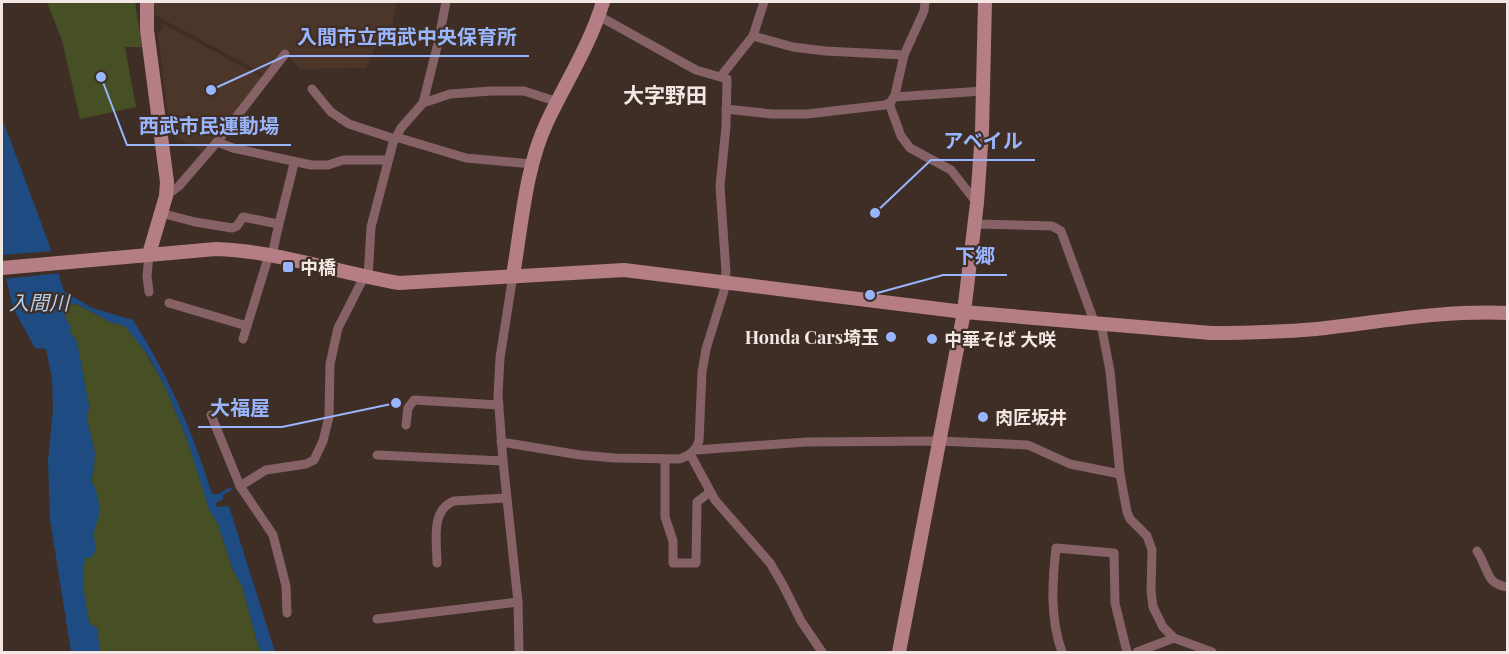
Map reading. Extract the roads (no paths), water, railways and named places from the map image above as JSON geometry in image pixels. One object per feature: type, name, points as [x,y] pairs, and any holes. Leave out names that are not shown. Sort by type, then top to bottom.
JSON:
[{"type":"street","points":[[147,2],[147,30],[167,172],[166,196],[147,254],[149,292]]},
{"type":"street","points":[[423,103],[446,2]]},
{"type":"street","points":[[519,652],[518,602],[501,442],[500,358],[532,164],[546,123],[592,35],[603,2]]},
{"type":"street","points":[[721,76],[753,36],[764,2]]},
{"type":"street","points":[[925,2],[924,11],[904,56],[891,100],[902,136],[910,148],[951,170],[977,203]]},
{"type":"street","points":[[899,652],[964,312],[977,203],[985,2]]},
{"type":"street","points":[[599,16],[696,70],[727,79],[720,186],[726,249],[726,281],[706,349],[700,392],[701,433],[693,452],[715,500],[770,563],[801,621],[822,652]]},
{"type":"street","points":[[753,36],[825,51],[904,56]]},
{"type":"street","points":[[166,196],[179,186],[217,142],[285,54]]},
{"type":"street","points":[[312,89],[331,112],[349,124],[466,158],[532,164]]},
{"type":"street","points":[[240,486],[266,470],[306,464],[314,460],[323,441],[329,417],[330,364],[338,328],[366,278],[371,227],[388,160],[395,138],[411,115],[423,103],[450,94],[524,91],[558,102]]},
{"type":"street","points":[[726,109],[772,114],[807,114],[891,100],[983,91]]},
{"type":"street","points":[[217,142],[233,148],[311,165],[328,165],[343,160],[388,160]]},
{"type":"street","points":[[243,339],[270,255],[294,162]]},
{"type":"street","points":[[161,213],[232,228],[237,226],[243,217],[278,224]]},
{"type":"street","points":[[975,224],[1052,226],[1061,231],[1098,324],[1110,371],[1120,474],[1127,512],[1130,519],[1151,543],[1153,607],[1163,627],[1174,638],[1212,652]]},
{"type":"street","points":[[2,268],[147,254],[235,249],[366,278],[399,283],[624,270],[964,312],[1211,333],[1314,329],[1449,312],[1508,313]]},
{"type":"street","points":[[169,303],[247,326]]},
{"type":"street","points":[[406,424],[408,408],[414,400],[499,405]]},
{"type":"street","points":[[211,415],[240,486],[273,535],[286,586],[287,613]]},
{"type":"street","points":[[501,442],[580,455],[664,459],[679,459],[693,452],[806,442],[939,441],[1028,445],[1070,464],[1120,474]]},
{"type":"street","points":[[376,455],[503,461]]},
{"type":"street","points":[[664,459],[664,517],[673,541],[673,563],[696,563],[697,502],[711,492]]},
{"type":"street","points":[[437,563],[437,522],[440,512],[447,504],[454,501],[506,498]]},
{"type":"street","points":[[1062,652],[1055,633],[1053,582],[1056,548],[1114,553],[1115,603],[1127,652]]},
{"type":"street","points":[[1477,551],[1484,561],[1492,582],[1496,586],[1508,587]]},
{"type":"street","points":[[377,619],[518,602]]},
{"type":"street","points":[[1137,652],[1174,638]]},
{"type":"water","name":"入間川","points":[[2,118],[64,291],[92,308],[133,320],[179,404],[212,494],[218,494],[231,487],[232,490],[216,503],[217,507],[229,506],[275,652],[260,652],[242,586],[233,570],[218,524],[209,510],[187,439],[165,387],[147,354],[125,326],[110,322],[77,304],[67,305],[65,318],[77,342],[89,406],[87,419],[95,453],[91,480],[97,494],[99,514],[94,533],[94,554],[86,558],[83,568],[89,623],[97,628],[100,652],[71,652],[50,519],[48,461],[53,409],[52,379],[46,349],[35,348],[13,308],[2,260]]},
{"type":"place","name":"西武市民運動場","points":[[101,77]]},
{"type":"place","name":"入間市立西武中央保育所","points":[[211,90]]},
{"type":"place","name":"アベイル","points":[[875,213]]},
{"type":"place","name":"中橋","points":[[288,267]]},
{"type":"place","name":"下郷","points":[[870,295]]},
{"type":"place","name":"Honda Cars埼玉","points":[[891,337]]},
{"type":"place","name":"中華そば 大咲","points":[[932,339]]},
{"type":"place","name":"大福屋","points":[[396,403]]},
{"type":"place","name":"肉匠坂井","points":[[983,417]]},
{"type":"district","name":"大字野田","points":[[665,94]]}]
